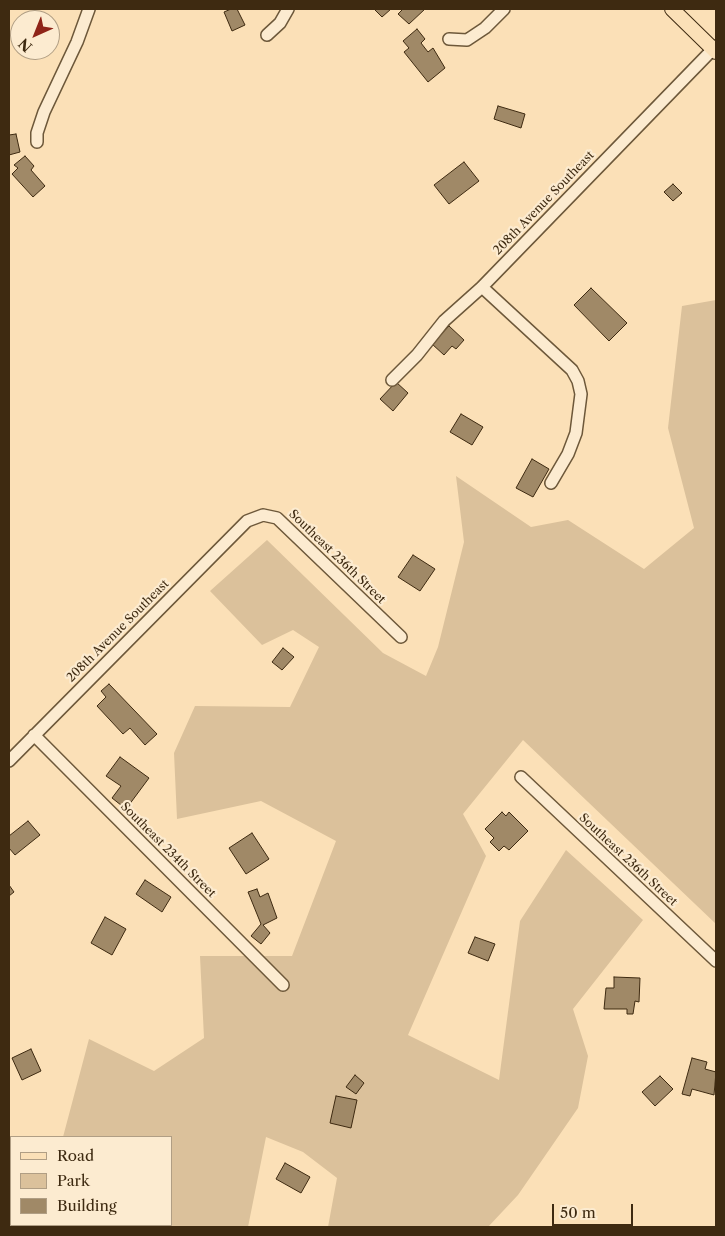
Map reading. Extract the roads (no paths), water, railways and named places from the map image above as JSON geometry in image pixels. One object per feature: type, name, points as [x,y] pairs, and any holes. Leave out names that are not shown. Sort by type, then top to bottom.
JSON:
[{"type":"main road","points":[[672,9],[715,49]]},
{"type":"street","points":[[37,142],[37,132],[44,112],[77,42],[89,9]]},
{"type":"street","points":[[267,35],[280,23],[288,9]]},
{"type":"street","points":[[449,39],[467,40],[485,28],[504,9]]},
{"type":"street","name":"208th Avenue Southeast","points":[[392,380],[417,355],[444,321],[482,287],[715,49]]},
{"type":"street","points":[[482,287],[572,370],[578,382],[581,394],[576,433],[568,454],[551,484]]},
{"type":"street","name":"Southeast 236th Street","points":[[247,521],[263,515],[277,518],[401,637]]},
{"type":"street","name":"208th Avenue Southeast","points":[[9,761],[247,521]]},
{"type":"street","name":"Southeast 234th Street","points":[[34,735],[283,985]]},
{"type":"street","name":"Southeast 236th Street","points":[[521,778],[716,961]]}]
